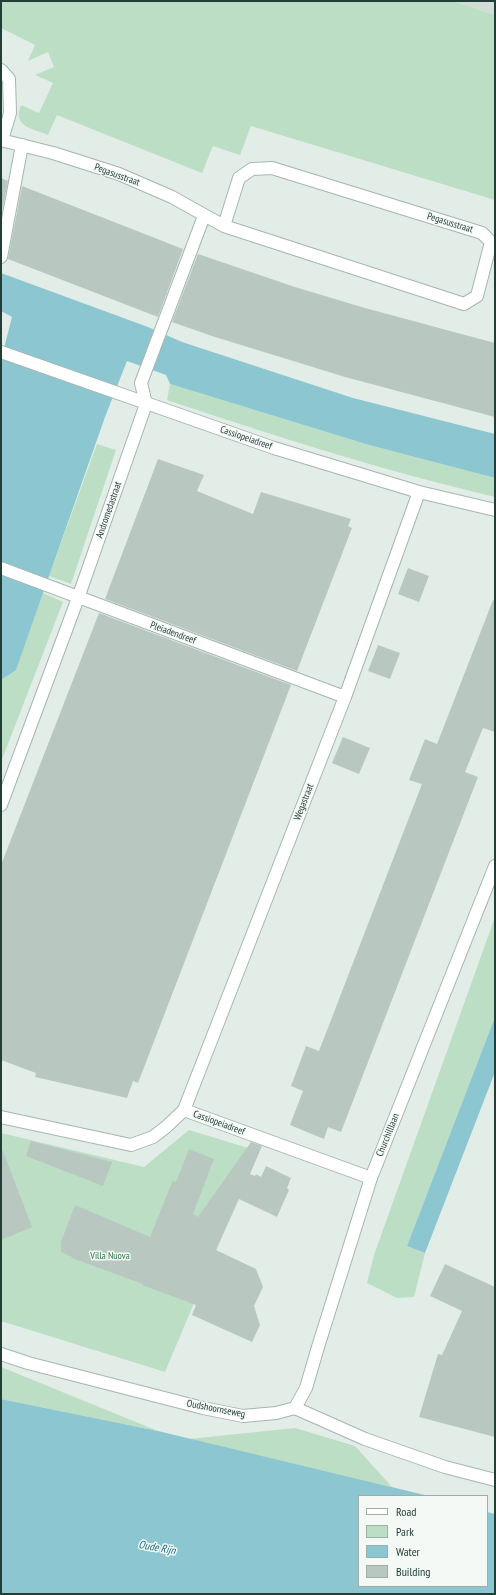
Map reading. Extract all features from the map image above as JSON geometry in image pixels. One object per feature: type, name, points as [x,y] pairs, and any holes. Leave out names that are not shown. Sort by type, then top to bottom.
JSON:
[{"type":"street","name":"Pegasusstraat","points":[[1,70],[9,79],[10,113],[1,140],[53,153],[119,174],[172,197],[224,226],[464,304],[477,296],[491,242],[482,233],[272,168],[252,169],[239,178],[224,226]]},
{"type":"street","points":[[1,257],[22,145]]},
{"type":"street","points":[[146,404],[141,383],[204,216]]},
{"type":"street","name":"Cassiopeiadreef","points":[[1,352],[274,448],[419,492],[495,510]]},
{"type":"street","name":"Andromedastraat","points":[[1,805],[78,598],[146,404]]},
{"type":"street","name":"Wegastraat","points":[[184,1110],[346,697],[419,492]]},
{"type":"street","name":"Pleiadendreef","points":[[1,568],[346,697]]},
{"type":"street","name":"Churchilllaan","points":[[295,1408],[306,1388],[371,1178],[495,866]]},
{"type":"street","name":"Cassiopeiadreef","points":[[1,1117],[131,1145],[153,1137],[184,1110],[371,1178]]},
{"type":"street","name":"Oudshoornseweg","points":[[1,1354],[28,1363],[196,1406],[243,1416],[276,1413],[295,1408]]},
{"type":"street","points":[[295,1408],[365,1439],[445,1467],[495,1480]]},
{"type":"shaded area","points":[[453,1],[495,1],[495,15]]},
{"type":"green space","points":[[1,1],[453,1],[495,15],[495,200],[251,126],[240,155],[213,146],[202,173],[57,115],[48,135],[25,126],[19,118],[21,105],[39,113],[53,83],[35,75],[54,67],[48,52],[28,61],[35,45],[1,28]]},
{"type":"green space","points":[[170,384],[369,445],[495,478],[495,497],[412,476],[330,452],[167,400]]},
{"type":"green space","points":[[97,444],[116,450],[71,584],[49,576]]},
{"type":"green space","points":[[43,593],[63,602],[1,762],[1,680],[16,669]]},
{"type":"green space","points":[[495,917],[495,1017],[407,1246],[425,1253],[414,1297],[397,1298],[367,1283],[374,1255]]},
{"type":"green space","name":"Villa Nuova","points":[[189,1130],[258,1151],[165,1372],[1,1321],[1,1133],[144,1167]]},
{"type":"green space","points":[[1,1367],[158,1431],[1,1399]]},
{"type":"green space","points":[[295,1428],[355,1446],[392,1487],[189,1439]]},
{"type":"water","points":[[1,273],[148,327],[182,342],[353,398],[495,434],[495,478],[369,445],[170,384],[166,375],[127,361],[105,417],[16,670],[1,680],[1,360],[12,317],[1,311]]},
{"type":"water","points":[[495,1017],[495,1072],[425,1253],[407,1246]]},
{"type":"water","name":"Oude Rijn","points":[[1,1399],[158,1431],[425,1495],[358,1495],[358,1587],[488,1587],[488,1512],[495,1514],[495,1594],[1,1594]]},
{"type":"building","points":[[1,178],[8,181],[1,216]]},
{"type":"building","points":[[22,186],[183,249],[158,317],[8,259]]},
{"type":"building","points":[[198,254],[295,287],[365,308],[495,343],[495,417],[345,377],[212,336],[172,322]]},
{"type":"building","points":[[158,459],[204,475],[197,491],[253,514],[261,492],[351,519],[348,526],[352,528],[297,671],[105,599]]},
{"type":"building","points":[[408,568],[429,576],[419,602],[398,594]]},
{"type":"building","points":[[493,600],[495,601],[495,732],[483,728],[465,772],[478,777],[341,1132],[328,1127],[324,1139],[290,1125],[303,1091],[291,1086],[306,1046],[319,1051],[422,784],[409,780],[425,739],[437,744]]},
{"type":"building","points":[[99,613],[291,685],[138,1083],[133,1081],[127,1098],[35,1077],[36,1073],[1,1060],[1,865]]},
{"type":"building","points":[[378,645],[400,653],[390,679],[368,671]]},
{"type":"building","points":[[343,737],[370,748],[359,774],[332,763]]},
{"type":"building","points":[[31,1141],[112,1162],[103,1186],[26,1156]]},
{"type":"building","points":[[251,1142],[262,1146],[250,1174],[255,1176],[256,1174],[261,1177],[266,1166],[291,1178],[287,1188],[289,1190],[277,1217],[239,1199],[216,1250],[256,1269],[263,1287],[254,1306],[260,1325],[252,1342],[192,1315],[196,1305],[72,1258],[61,1252],[61,1242],[75,1205],[150,1237],[173,1180],[176,1182],[189,1149],[214,1159],[193,1214],[198,1217]]},
{"type":"building","points":[[1,1151],[3,1151],[32,1227],[1,1240]]},
{"type":"building","points":[[445,1264],[495,1287],[495,1437],[419,1417],[438,1354],[442,1355],[462,1311],[430,1296]]}]
